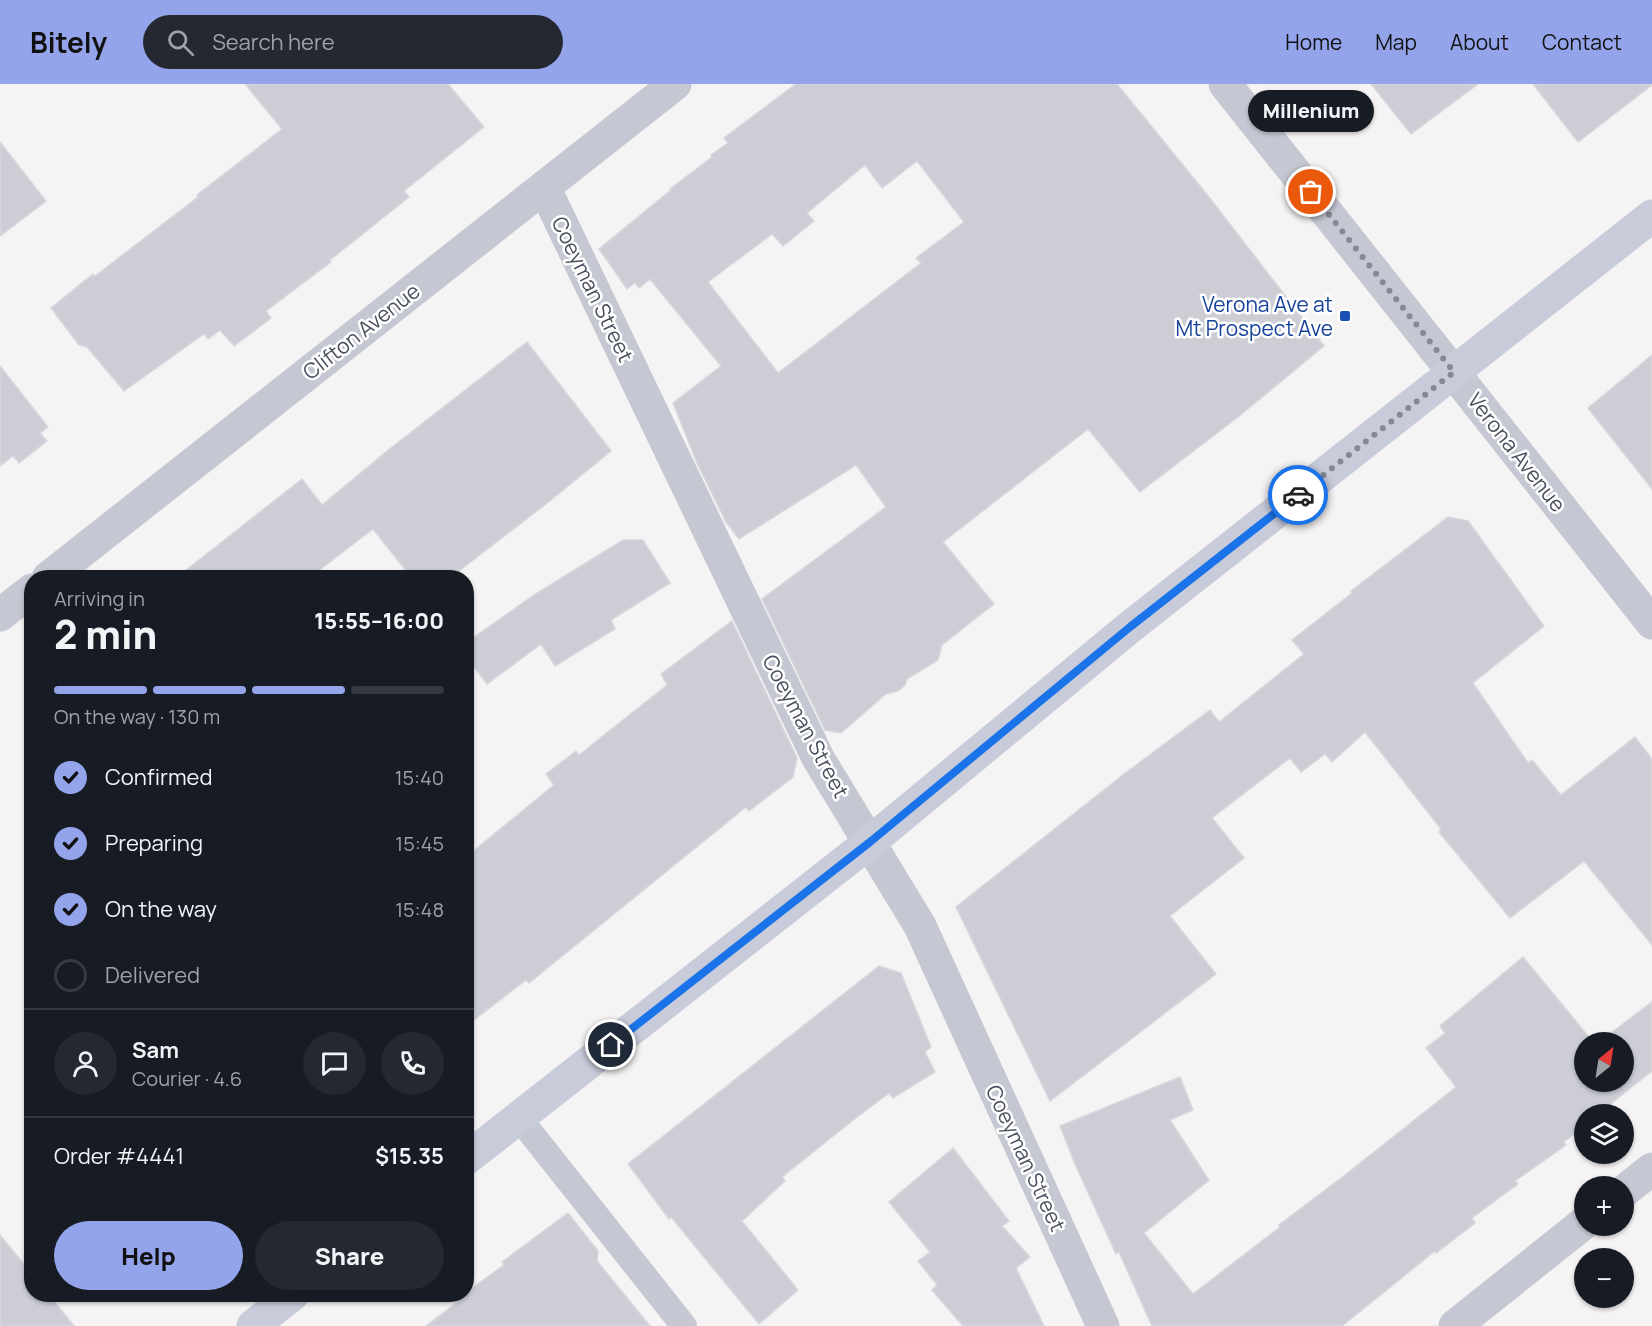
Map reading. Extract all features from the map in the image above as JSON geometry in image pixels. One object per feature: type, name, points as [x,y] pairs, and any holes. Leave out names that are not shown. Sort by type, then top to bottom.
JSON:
[{"type":"main road","points":[[474,1153],[870,842],[1130,627],[1652,216]]},
{"type":"main road","points":[[253,1326],[283,1302]]},
{"type":"street","name":"Clifton Avenue","points":[[58,570],[675,84]]},
{"type":"street","name":"Verona Avenue","points":[[1225,84],[1652,623]]},
{"type":"street","name":"Coeyman Street","points":[[544,187],[818,758],[920,926],[1102,1326]]},
{"type":"street","points":[[0,615],[24,596]]},
{"type":"street","points":[[1634,1183],[1652,1169]]},
{"type":"street","points":[[1455,1326],[1574,1231]]},
{"type":"lane","points":[[519,1118],[684,1326]]},
{"type":"building","points":[[245,84],[448,84],[484,127],[404,191],[409,197],[330,260],[331,262],[266,311],[271,318],[234,346],[220,330],[208,339],[204,334],[124,391],[87,347],[79,345],[51,308],[93,274],[95,276],[198,197],[197,195],[282,129]]},
{"type":"building","points":[[796,84],[1117,84],[1209,197],[1324,346],[1238,417],[1140,492],[1088,429],[943,542],[994,604],[942,645],[938,660],[907,679],[905,685],[898,691],[886,694],[841,733],[825,730],[762,599],[886,507],[856,465],[739,539],[726,522],[697,463],[673,403],[721,366],[650,279],[639,288],[635,283],[627,289],[599,249],[728,143],[724,138]],"holes":[[[917,161],[964,222],[916,258],[921,263],[778,373],[708,282],[772,234],[783,246],[814,221],[807,213],[865,165],[882,188]]]},
{"type":"building","points":[[1371,84],[1478,84],[1411,134]]},
{"type":"building","points":[[1533,84],[1652,84],[1652,85],[1578,142]]},
{"type":"building","points":[[0,142],[46,201],[0,236]]},
{"type":"building","points":[[527,342],[611,451],[460,570],[406,570],[373,529],[319,570],[186,570],[302,479],[322,505],[387,451]]},
{"type":"building","points":[[1652,355],[1652,489],[1588,408]]},
{"type":"building","points":[[0,366],[48,427],[40,433],[47,441],[19,463],[13,456],[0,466]]},
{"type":"building","points":[[1448,517],[1468,521],[1544,626],[1473,683],[1528,763],[1532,760],[1561,795],[1635,737],[1652,759],[1652,945],[1584,861],[1510,918],[1439,832],[1441,829],[1365,732],[1332,762],[1325,754],[1301,772],[1290,758],[1212,818],[1244,858],[1170,916],[1216,974],[1050,1101],[956,907],[1124,774],[1210,710],[1219,722],[1304,654],[1292,640],[1352,593],[1351,591]]},
{"type":"building","points":[[623,540],[643,540],[670,583],[611,620],[615,629],[555,666],[541,644],[487,684],[474,667],[474,637],[534,595]]},
{"type":"building","points":[[732,621],[797,758],[793,777],[749,811],[746,807],[529,983],[526,980],[474,1020],[474,850],[554,785],[546,774],[576,751],[579,755],[667,685],[661,674]]},
{"type":"building","points":[[1523,957],[1585,1032],[1574,1032],[1574,1092],[1626,1092],[1611,1104],[1574,1104],[1574,1134],[1564,1142],[1566,1145],[1515,1181],[1518,1184],[1472,1218],[1475,1223],[1436,1253],[1435,1251],[1342,1326],[1152,1326],[1119,1252],[1116,1254],[1060,1126],[1180,1077],[1193,1110],[1170,1120],[1209,1180],[1144,1233],[1193,1294],[1456,1087],[1426,1048],[1445,1033],[1440,1026]]},
{"type":"building","points":[[879,966],[901,973],[931,1047],[925,1052],[935,1072],[893,1098],[889,1093],[852,1121],[782,1177],[785,1181],[742,1221],[798,1290],[759,1324],[671,1217],[669,1219],[628,1164]]},
{"type":"building","points":[[1652,1002],[1652,1071],[1634,1085],[1634,1032],[1612,1032]]},
{"type":"building","points":[[953,1148],[1009,1221],[1002,1226],[1030,1257],[1016,1268],[1044,1326],[963,1326],[932,1290],[937,1285],[918,1261],[930,1252],[889,1202]]},
{"type":"building","points":[[568,1213],[598,1251],[597,1261],[650,1326],[426,1326],[458,1302],[474,1302],[474,1287],[504,1265],[502,1262]]},
{"type":"building","points":[[0,1235],[24,1264],[24,1302],[54,1302],[74,1326],[0,1326]]},
{"type":"way so far","points":[[1298,495],[1454,372],[1311,192]]},
{"type":"place","name":"Millenium","points":[[1311,192]]},
{"type":"place","name":"Verona Ave at Mt Prospect Ave","points":[[1345,316]]},
{"type":"route","points":[[611,1045],[870,842],[1130,627],[1298,495]]}]
